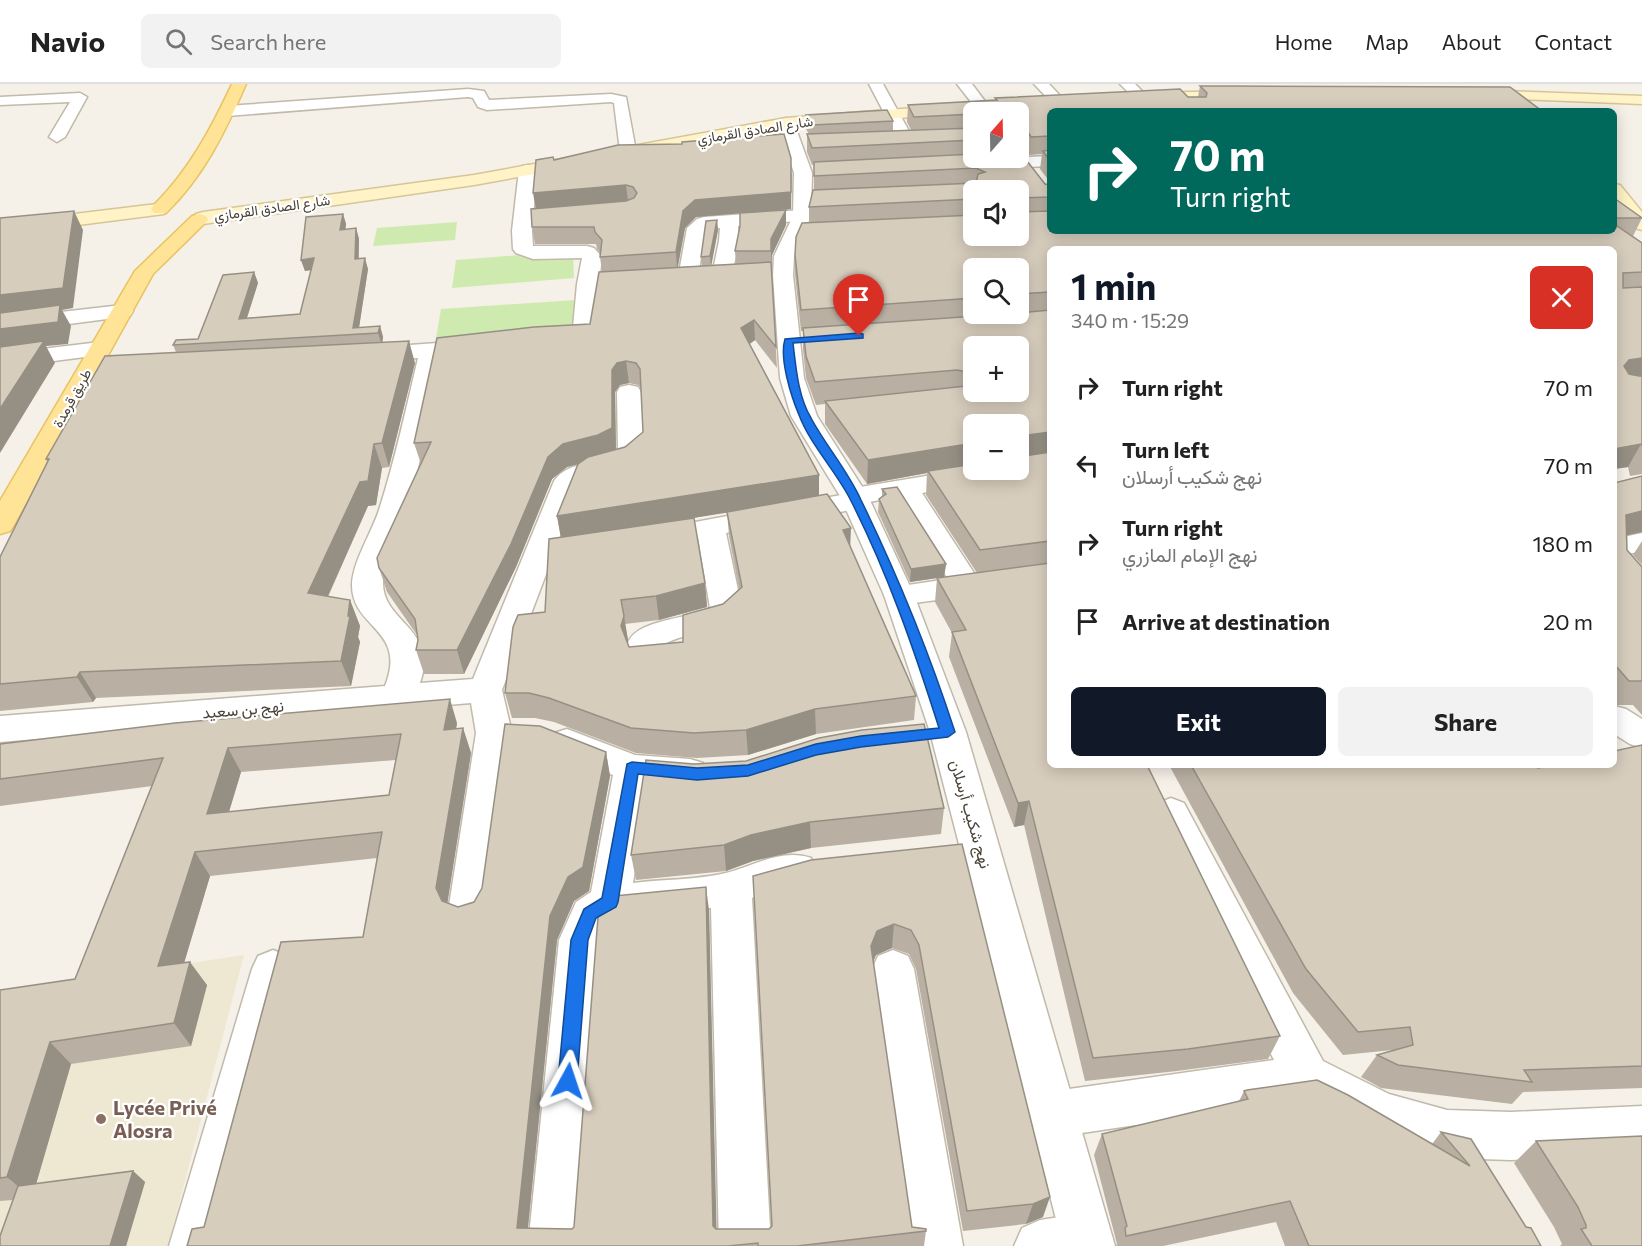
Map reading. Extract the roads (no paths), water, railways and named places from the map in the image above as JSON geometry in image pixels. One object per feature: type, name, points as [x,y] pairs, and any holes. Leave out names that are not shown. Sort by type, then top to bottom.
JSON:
[{"type":"main road","points":[[156,216],[199,176],[239,84]]},
{"type":"main road","points":[[1546,90],[1553,108]]},
{"type":"main road","points":[[1458,94],[1546,90],[1642,100]]},
{"type":"main road","points":[[1118,99],[1261,94]]},
{"type":"main road","points":[[1039,105],[1067,103]]},
{"type":"main road","name":"شارع الصادق القرمازي","points":[[204,215],[416,189],[628,151],[805,185],[893,115],[963,111]]},
{"type":"main road","points":[[1617,193],[1642,224]]},
{"type":"main road","points":[[0,229],[60,222],[156,216],[181,224],[204,215]]},
{"type":"main road","name":"طريق قرمدة","points":[[0,525],[10,491],[99,363],[122,312],[145,271],[204,215]]},
{"type":"main road","name":"طريق قرمدة","points":[[145,271],[156,216]]},
{"type":"street","points":[[876,84],[893,115],[912,142],[885,143]]},
{"type":"street","points":[[964,84],[978,102]]},
{"type":"street","points":[[1041,84],[1067,103]]},
{"type":"street","points":[[1126,84],[1141,97]]},
{"type":"street","points":[[227,111],[468,93],[479,94],[483,104],[488,105],[611,98],[621,100],[628,151]]},
{"type":"street","points":[[1178,96],[1191,108]]},
{"type":"street","points":[[0,101],[80,97],[57,137]]},
{"type":"street","points":[[1029,160],[1047,161]]},
{"type":"street","points":[[1028,168],[1038,182]]},
{"type":"street","points":[[524,343],[558,340],[583,331],[598,283],[590,254],[580,251],[538,253],[523,249],[523,219],[528,170]]},
{"type":"street","points":[[688,278],[696,228],[704,223],[729,219],[805,185]]},
{"type":"street","name":"نهج شكيب أرسلان","points":[[805,185],[784,256],[753,275],[800,340],[792,378],[816,415],[899,595],[923,657],[931,734],[963,850],[1055,1114],[1072,1244]]},
{"type":"street","points":[[523,219],[546,217]]},
{"type":"street","points":[[729,219],[729,241],[753,275]]},
{"type":"street","points":[[666,279],[753,275]]},
{"type":"street","points":[[0,326],[122,312]]},
{"type":"street","points":[[348,356],[501,345]]},
{"type":"street","points":[[398,696],[408,668],[406,649],[400,634],[374,604],[368,590],[369,573],[390,514],[431,351]]},
{"type":"street","points":[[0,361],[99,363]]},
{"type":"street","points":[[629,392],[631,453],[621,463],[580,472],[568,481],[485,690],[518,733],[554,737],[632,768],[697,774],[717,772]]},
{"type":"street","points":[[625,541],[711,528],[963,478]]},
{"type":"street","points":[[905,488],[968,586]]},
{"type":"street","points":[[645,657],[646,642],[655,634],[672,628],[718,619],[726,609],[711,528]]},
{"type":"street","points":[[1619,558],[1642,542]]},
{"type":"street","points":[[540,554],[572,549]]},
{"type":"street","points":[[899,595],[1047,576]]},
{"type":"street","name":"نهج بن سعيد","points":[[0,729],[485,690]]},
{"type":"street","points":[[1617,720],[1642,735]]},
{"type":"street","points":[[468,912],[518,733]]},
{"type":"street","points":[[610,902],[632,768]]},
{"type":"street","points":[[1171,813],[1306,1077],[1336,1094],[1479,1156],[1642,1130]]},
{"type":"street","points":[[554,1246],[580,940],[590,914],[610,902],[730,889],[753,879],[780,872],[833,864]]},
{"type":"street","points":[[730,889],[745,1246]]},
{"type":"street","points":[[195,1246],[273,969]]},
{"type":"street","points":[[893,969],[938,1246]]},
{"type":"street","points":[[1055,1114],[1306,1077]]},
{"type":"place","name":"Lycée Privé Alosra","points":[[101,1119]]}]
